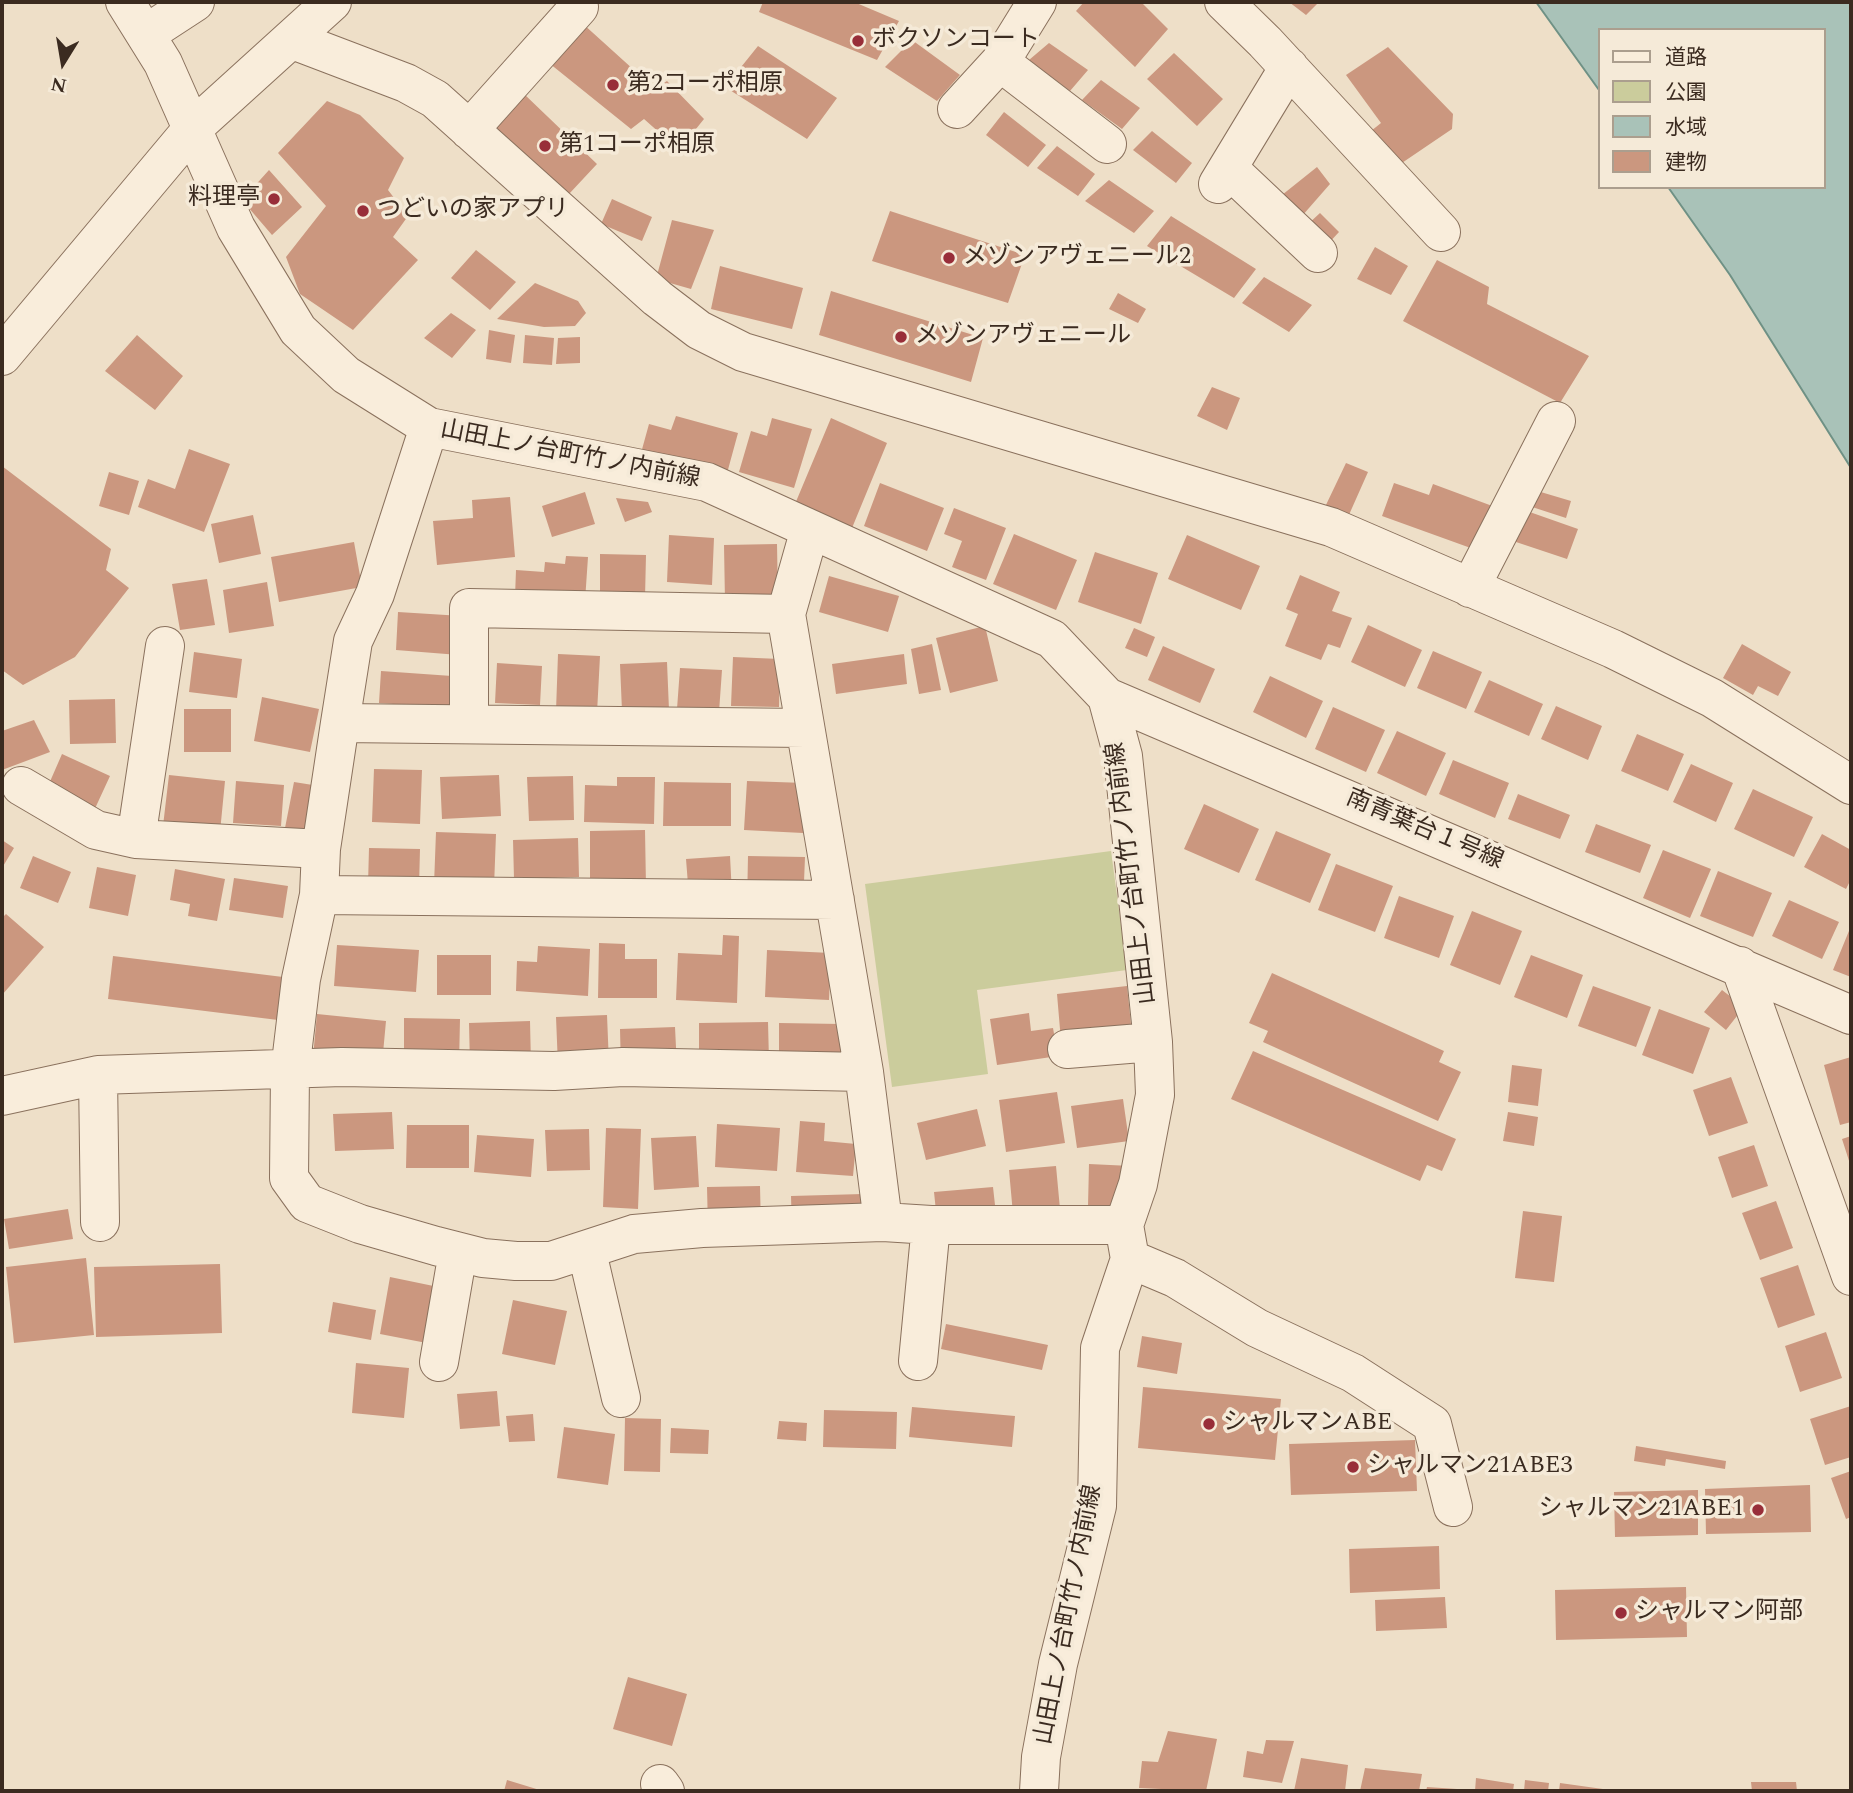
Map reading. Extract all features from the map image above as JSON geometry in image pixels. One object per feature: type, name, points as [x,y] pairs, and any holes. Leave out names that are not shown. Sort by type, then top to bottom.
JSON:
[{"type":"street","name":"山田上ノ台町竹ノ内前線","points":[[125,2],[163,64],[236,228],[298,330],[346,375],[429,427],[707,482],[1052,639],[1107,697],[1123,756],[1153,1042],[1155,1095],[1127,1242],[1100,1348],[1097,1506],[1058,1664],[1041,1757],[1039,1791]]},
{"type":"street","points":[[146,34],[195,2]]},
{"type":"street","points":[[2,356],[193,128],[332,2]]},
{"type":"street","points":[[957,109],[1000,62],[1038,2]]},
{"type":"street","points":[[1224,2],[1289,67],[1441,232]]},
{"type":"street","points":[[470,130],[579,7]]},
{"type":"street","points":[[293,40],[405,83],[435,99],[657,298],[699,330],[743,352],[1331,527],[1613,649],[1712,698],[1851,785]]},
{"type":"street","points":[[1000,62],[1107,144]]},
{"type":"street","points":[[1289,67],[1224,177],[1318,253]]},
{"type":"street","points":[[1470,588],[1556,421]]},
{"type":"street","points":[[429,427],[375,594],[353,641],[340,723],[321,849],[320,894],[301,979],[290,1071],[289,1178],[307,1203],[360,1224],[458,1252],[516,1261],[551,1261],[587,1252],[634,1234],[702,1228],[883,1222],[1127,1242],[1175,1278],[1298,1350],[1353,1373],[1432,1424],[1453,1507]]},
{"type":"street","points":[[810,529],[786,614],[864,1072],[883,1222]]},
{"type":"street","points":[[469,724],[469,608],[786,614]]},
{"type":"street","points":[[136,839],[165,646]]},
{"type":"street","name":"南青葉台１号線","points":[[1107,697],[1851,1014]]},
{"type":"street","points":[[340,723],[805,728]]},
{"type":"street","points":[[21,786],[96,830],[136,839],[321,849]]},
{"type":"street","points":[[320,894],[835,900]]},
{"type":"street","points":[[1740,966],[1851,1276]]},
{"type":"street","points":[[1067,1049],[1153,1042]]},
{"type":"street","points":[[2,1096],[98,1075],[342,1068],[554,1071],[622,1067],[864,1072]]},
{"type":"street","points":[[98,1075],[100,1222]]},
{"type":"street","points":[[918,1361],[931,1225]]},
{"type":"street","points":[[439,1362],[458,1252]]},
{"type":"street","points":[[587,1252],[621,1398]]},
{"type":"green space","points":[[1111,851],[1127,970],[977,990],[988,1074],[892,1087],[865,884]]},
{"type":"water","points":[[1536,2],[1851,2],[1851,468],[1730,275],[1669,189],[1825,189],[1825,28],[1598,28],[1598,89]]},
{"type":"building","name":"ボクソンコート","points":[[763,2],[854,2],[899,21],[877,60],[759,12]]},
{"type":"building","points":[[1084,2],[1141,2],[1168,29],[1135,67],[1076,11]]},
{"type":"building","points":[[1289,2],[1319,2],[1306,15]]},
{"type":"building","name":"第2コーポ相原","points":[[582,23],[655,89],[667,81],[704,119],[679,150],[644,119],[631,129],[544,59]]},
{"type":"building","points":[[912,40],[960,75],[937,101],[885,67]]},
{"type":"building","points":[[1049,43],[1088,70],[1070,91],[1029,60]]},
{"type":"building","points":[[758,46],[837,98],[807,139],[725,87]]},
{"type":"building","points":[[1388,47],[1453,114],[1452,129],[1393,169],[1366,135],[1381,123],[1346,75]]},
{"type":"building","points":[[1174,53],[1223,99],[1197,126],[1147,79]]},
{"type":"building","points":[[1101,80],[1140,108],[1122,129],[1082,100]]},
{"type":"building","name":"第1コーポ相原","points":[[523,93],[597,164],[569,194],[490,128]]},
{"type":"building","name":"つどいの家アプリ","points":[[327,101],[360,115],[404,158],[388,190],[408,216],[393,237],[418,260],[353,330],[300,294],[286,257],[326,206],[278,153]]},
{"type":"building","points":[[1004,112],[1046,145],[1028,167],[986,135]]},
{"type":"building","points":[[1152,131],[1192,163],[1176,183],[1133,150]]},
{"type":"building","points":[[1057,146],[1095,174],[1078,196],[1037,168]]},
{"type":"building","points":[[1317,167],[1330,184],[1302,216],[1282,195]]},
{"type":"building","points":[[269,170],[302,207],[272,235],[242,200]]},
{"type":"building","points":[[1109,180],[1154,211],[1134,233],[1085,201]]},
{"type":"building","points":[[612,199],[652,217],[642,241],[601,224]]},
{"type":"building","name":"メゾンアヴェニール2","points":[[890,211],[1025,255],[1008,303],[872,261]]},
{"type":"building","points":[[1320,213],[1339,232],[1326,246],[1307,225]]},
{"type":"building","points":[[1171,216],[1256,269],[1234,298],[1147,246]]},
{"type":"building","points":[[672,220],[714,230],[691,289],[656,279]]},
{"type":"building","points":[[1375,247],[1408,266],[1391,295],[1357,279]]},
{"type":"building","points":[[476,250],[516,282],[490,310],[451,278]]},
{"type":"building","points":[[1437,260],[1489,287],[1487,304],[1589,356],[1560,403],[1403,321]]},
{"type":"building","points":[[720,266],[803,288],[792,329],[711,309]]},
{"type":"building","points":[[1264,277],[1312,305],[1289,332],[1242,303]]},
{"type":"building","points":[[535,283],[578,301],[586,313],[575,326],[544,327],[497,319]]},
{"type":"building","name":"メゾンアヴェニール","points":[[831,291],[983,338],[971,382],[819,335]]},
{"type":"building","points":[[1118,293],[1146,309],[1138,323],[1109,309]]},
{"type":"building","points":[[451,313],[476,330],[452,358],[424,338]]},
{"type":"building","points":[[489,330],[515,335],[511,363],[486,359]]},
{"type":"building","points":[[137,335],[183,376],[155,410],[105,371]]},
{"type":"building","points":[[525,335],[554,338],[552,365],[523,363]]},
{"type":"building","points":[[580,337],[580,363],[556,364],[558,338]]},
{"type":"building","points":[[1212,387],[1240,398],[1227,430],[1197,416]]},
{"type":"building","points":[[676,416],[738,433],[726,477],[641,453],[649,424],[671,430]]},
{"type":"building","points":[[772,418],[812,429],[794,488],[739,472],[751,431],[767,436]]},
{"type":"building","points":[[831,418],[887,443],[852,528],[795,504]]},
{"type":"building","points":[[189,449],[230,464],[204,532],[138,507],[148,479],[175,489]]},
{"type":"building","points":[[1346,463],[1368,472],[1348,517],[1325,507]]},
{"type":"building","points":[[2,466],[111,549],[106,570],[129,588],[75,657],[23,685],[2,670]]},
{"type":"building","points":[[109,472],[139,481],[129,515],[99,506]]},
{"type":"building","points":[[880,483],[944,508],[927,551],[864,526]]},
{"type":"building","points":[[1394,483],[1429,495],[1433,484],[1495,507],[1479,551],[1382,516]]},
{"type":"building","points":[[1534,490],[1571,501],[1566,518],[1529,506]]},
{"type":"building","points":[[585,492],[595,524],[552,537],[542,506]]},
{"type":"building","points":[[510,497],[515,557],[437,565],[433,521],[473,518],[472,500]]},
{"type":"building","points":[[616,498],[648,502],[652,512],[625,522]]},
{"type":"building","points":[[954,508],[1006,528],[986,580],[952,567],[962,541],[944,534]]},
{"type":"building","points":[[1524,510],[1578,529],[1567,559],[1513,541]]},
{"type":"building","points":[[253,515],[261,554],[219,563],[211,524]]},
{"type":"building","points":[[1014,534],[1077,560],[1056,610],[993,584]]},
{"type":"building","points":[[669,535],[714,538],[712,585],[667,582]]},
{"type":"building","points":[[1187,535],[1260,566],[1241,610],[1168,579]]},
{"type":"building","points":[[354,542],[362,587],[279,602],[271,557]]},
{"type":"building","points":[[777,544],[778,601],[725,602],[724,545]]},
{"type":"building","points":[[1095,552],[1158,573],[1141,624],[1078,602]]},
{"type":"building","points":[[600,554],[646,555],[645,598],[600,597]]},
{"type":"building","points":[[566,556],[588,557],[585,601],[515,597],[516,570],[544,572],[545,562],[565,564]]},
{"type":"building","points":[[1300,575],[1340,592],[1332,611],[1352,618],[1340,648],[1328,644],[1321,660],[1285,646],[1298,614],[1286,609]]},
{"type":"building","points":[[829,576],[899,596],[888,632],[819,612]]},
{"type":"building","points":[[207,579],[215,625],[180,630],[172,584]]},
{"type":"building","points":[[267,582],[274,626],[229,633],[223,590]]},
{"type":"building","points":[[398,612],[462,616],[459,655],[396,650]]},
{"type":"building","points":[[1368,625],[1422,650],[1405,687],[1351,662]]},
{"type":"building","points":[[985,626],[998,681],[950,693],[936,638]]},
{"type":"building","points":[[1134,628],[1155,637],[1147,657],[1125,648]]},
{"type":"building","points":[[932,644],[941,690],[919,694],[911,649]]},
{"type":"building","points":[[1742,644],[1791,672],[1778,696],[1758,686],[1753,695],[1723,678]]},
{"type":"building","points":[[1163,646],[1215,669],[1200,703],[1148,680]]},
{"type":"building","points":[[1433,651],[1482,672],[1466,709],[1417,688]]},
{"type":"building","points":[[194,652],[242,659],[237,698],[189,692]]},
{"type":"building","points":[[558,654],[600,656],[597,713],[556,711]]},
{"type":"building","points":[[904,654],[907,684],[836,694],[832,664]]},
{"type":"building","points":[[733,657],[780,659],[779,707],[731,706]]},
{"type":"building","points":[[667,662],[669,710],[622,711],[620,664]]},
{"type":"building","points":[[497,663],[542,666],[540,705],[495,703]]},
{"type":"building","points":[[680,668],[722,670],[719,712],[677,709]]},
{"type":"building","points":[[381,671],[452,676],[450,708],[379,703]]},
{"type":"building","points":[[1270,676],[1323,701],[1306,738],[1253,712]]},
{"type":"building","points":[[1489,680],[1543,704],[1529,736],[1474,712]]},
{"type":"building","points":[[262,697],[319,709],[310,752],[254,741]]},
{"type":"building","points":[[115,699],[116,743],[70,744],[69,700]]},
{"type":"building","points":[[1556,706],[1602,726],[1588,760],[1541,739]]},
{"type":"building","points":[[1333,707],[1385,730],[1366,772],[1315,749]]},
{"type":"building","points":[[184,709],[231,709],[231,752],[184,752]]},
{"type":"building","points":[[34,720],[50,752],[2,770],[2,731]]},
{"type":"building","points":[[1397,731],[1446,753],[1426,796],[1377,773]]},
{"type":"building","points":[[1637,734],[1684,754],[1668,791],[1621,771]]},
{"type":"building","points":[[62,754],[110,776],[92,815],[45,793]]},
{"type":"building","points":[[1453,760],[1509,783],[1495,818],[1439,794]]},
{"type":"building","points":[[1691,764],[1733,783],[1716,822],[1673,802]]},
{"type":"building","points":[[374,769],[422,770],[420,824],[372,822]]},
{"type":"building","points":[[169,775],[225,781],[220,832],[163,826]]},
{"type":"building","points":[[499,775],[501,816],[442,819],[440,777]]},
{"type":"building","points":[[573,776],[574,820],[529,821],[527,777]]},
{"type":"building","points":[[617,777],[655,777],[654,824],[584,822],[585,785],[617,786]]},
{"type":"building","points":[[236,781],[284,785],[281,826],[233,823]]},
{"type":"building","points":[[747,781],[805,783],[803,833],[744,830]]},
{"type":"building","points":[[294,782],[319,786],[310,832],[285,828]]},
{"type":"building","points":[[664,782],[731,783],[731,826],[663,826]]},
{"type":"building","points":[[1753,789],[1813,817],[1794,857],[1734,829]]},
{"type":"building","points":[[1518,794],[1570,815],[1560,839],[1508,819]]},
{"type":"building","points":[[1204,804],[1259,829],[1239,873],[1184,849]]},
{"type":"building","points":[[1596,824],[1651,845],[1640,873],[1585,852]]},
{"type":"building","points":[[645,830],[646,887],[590,888],[590,831]]},
{"type":"building","points":[[1276,831],[1331,854],[1310,903],[1255,880]]},
{"type":"building","points":[[436,832],[496,834],[494,887],[434,885]]},
{"type":"building","points":[[1822,834],[1851,850],[1851,879],[1846,889],[1804,867]]},
{"type":"building","points":[[578,838],[579,877],[514,879],[513,840]]},
{"type":"building","points":[[2,840],[14,848],[2,868]]},
{"type":"building","points":[[369,848],[420,849],[419,887],[368,885]]},
{"type":"building","points":[[1663,850],[1711,869],[1690,918],[1643,898]]},
{"type":"building","points":[[33,856],[71,872],[58,903],[20,888]]},
{"type":"building","points":[[730,856],[732,894],[689,897],[686,859]]},
{"type":"building","points":[[748,856],[805,857],[803,907],[747,905]]},
{"type":"building","points":[[1336,864],[1393,886],[1375,932],[1318,910]]},
{"type":"building","points":[[97,867],[136,875],[128,916],[89,908]]},
{"type":"building","points":[[175,869],[225,879],[217,921],[188,916],[190,904],[170,900]]},
{"type":"building","points":[[1718,871],[1772,893],[1753,937],[1700,916]]},
{"type":"building","points":[[234,878],[288,886],[283,918],[229,910]]},
{"type":"building","points":[[1399,896],[1454,916],[1439,958],[1384,938]]},
{"type":"building","points":[[1789,900],[1839,922],[1822,959],[1772,936]]},
{"type":"building","points":[[1472,911],[1522,931],[1500,985],[1450,965]]},
{"type":"building","points":[[6,914],[44,947],[2,995],[2,918]]},
{"type":"building","points":[[1851,926],[1851,977],[1833,970]]},
{"type":"building","points":[[723,935],[739,936],[737,1003],[676,1000],[678,953],[722,955]]},
{"type":"building","points":[[599,943],[625,944],[625,959],[657,959],[657,998],[598,998]]},
{"type":"building","points":[[337,945],[419,950],[416,992],[334,986]]},
{"type":"building","points":[[538,946],[590,949],[588,996],[516,991],[517,961],[537,962]]},
{"type":"building","points":[[767,950],[831,953],[829,1000],[765,997]]},
{"type":"building","points":[[437,955],[491,955],[491,995],[437,995]]},
{"type":"building","points":[[1531,955],[1583,975],[1567,1018],[1514,997]]},
{"type":"building","points":[[113,956],[283,977],[278,1020],[108,999]]},
{"type":"building","points":[[1272,973],[1444,1051],[1439,1062],[1461,1072],[1438,1121],[1263,1042],[1268,1031],[1249,1023]]},
{"type":"building","points":[[1127,986],[1132,1034],[1061,1041],[1057,994]]},
{"type":"building","points":[[1593,986],[1651,1007],[1636,1047],[1578,1026]]},
{"type":"building","points":[[1722,990],[1744,1007],[1726,1030],[1704,1012]]},
{"type":"building","points":[[1659,1009],[1710,1028],[1693,1074],[1642,1055]]},
{"type":"building","points":[[1029,1013],[1031,1031],[1053,1028],[1058,1056],[997,1065],[990,1019]]},
{"type":"building","points":[[317,1014],[386,1021],[382,1064],[313,1057]]},
{"type":"building","points":[[607,1015],[609,1064],[558,1066],[556,1017]]},
{"type":"building","points":[[404,1018],[460,1019],[459,1065],[404,1064]]},
{"type":"building","points":[[530,1021],[531,1065],[470,1066],[469,1023]]},
{"type":"building","points":[[768,1022],[769,1061],[699,1062],[699,1023]]},
{"type":"building","points":[[779,1023],[841,1024],[841,1064],[779,1063]]},
{"type":"building","points":[[675,1027],[677,1068],[621,1070],[620,1029]]},
{"type":"building","points":[[1253,1051],[1456,1139],[1442,1171],[1427,1165],[1420,1181],[1231,1099]]},
{"type":"building","points":[[1851,1057],[1851,1122],[1840,1125],[1824,1065]]},
{"type":"building","points":[[1512,1065],[1542,1069],[1538,1106],[1508,1102]]},
{"type":"building","points":[[1731,1077],[1748,1123],[1709,1136],[1693,1090]]},
{"type":"building","points":[[1057,1092],[1065,1143],[1006,1152],[999,1100]]},
{"type":"building","points":[[1123,1099],[1129,1141],[1077,1148],[1071,1106]]},
{"type":"building","points":[[977,1109],[986,1146],[926,1160],[917,1123]]},
{"type":"building","points":[[392,1112],[394,1149],[335,1151],[333,1114]]},
{"type":"building","points":[[1508,1112],[1538,1117],[1534,1146],[1503,1141]]},
{"type":"building","points":[[800,1121],[825,1123],[824,1141],[856,1144],[853,1176],[796,1172]]},
{"type":"building","points":[[717,1124],[780,1128],[777,1171],[715,1167]]},
{"type":"building","points":[[407,1125],[469,1125],[469,1168],[406,1168]]},
{"type":"building","points":[[606,1128],[641,1129],[638,1209],[603,1207]]},
{"type":"building","points":[[589,1129],[590,1170],[547,1171],[545,1130]]},
{"type":"building","points":[[477,1135],[534,1139],[531,1177],[474,1172]]},
{"type":"building","points":[[696,1136],[699,1187],[654,1190],[651,1138]]},
{"type":"building","points":[[1851,1136],[1851,1167],[1842,1139]]},
{"type":"building","points":[[1754,1145],[1768,1186],[1732,1198],[1718,1157]]},
{"type":"building","points":[[1089,1164],[1131,1166],[1129,1208],[1088,1206]]},
{"type":"building","points":[[1056,1166],[1060,1209],[1013,1214],[1009,1170]]},
{"type":"building","points":[[760,1186],[761,1229],[708,1229],[707,1187]]},
{"type":"building","points":[[993,1187],[997,1223],[937,1221],[934,1192]]},
{"type":"building","points":[[863,1194],[864,1228],[792,1231],[791,1196]]},
{"type":"building","points":[[1776,1201],[1793,1248],[1760,1260],[1742,1213]]},
{"type":"building","points":[[68,1209],[73,1239],[9,1249],[4,1219]]},
{"type":"building","points":[[1523,1211],[1562,1216],[1554,1282],[1515,1278]]},
{"type":"building","points":[[86,1258],[94,1335],[14,1343],[6,1267]]},
{"type":"building","points":[[220,1264],[222,1333],[96,1337],[94,1267]]},
{"type":"building","points":[[1798,1265],[1815,1315],[1778,1328],[1760,1278]]},
{"type":"building","points":[[390,1277],[448,1289],[437,1345],[380,1334]]},
{"type":"building","points":[[513,1300],[567,1311],[555,1365],[502,1354]]},
{"type":"building","points":[[333,1302],[376,1310],[371,1340],[328,1332]]},
{"type":"building","points":[[946,1324],[1048,1345],[1042,1370],[941,1349]]},
{"type":"building","points":[[1826,1332],[1842,1378],[1800,1392],[1785,1346]]},
{"type":"building","points":[[1142,1336],[1182,1343],[1177,1374],[1137,1367]]},
{"type":"building","points":[[356,1363],[409,1368],[404,1418],[352,1413]]},
{"type":"building","name":"シャルマンABE","points":[[1143,1387],[1281,1399],[1275,1460],[1138,1448]]},
{"type":"building","points":[[497,1391],[500,1426],[460,1429],[457,1394]]},
{"type":"building","points":[[1851,1406],[1851,1457],[1825,1465],[1810,1419]]},
{"type":"building","points":[[912,1407],[1015,1416],[1012,1447],[909,1437]]},
{"type":"building","points":[[824,1410],[897,1412],[896,1449],[823,1447]]},
{"type":"building","points":[[533,1414],[535,1441],[509,1442],[506,1416]]},
{"type":"building","points":[[625,1418],[661,1419],[660,1472],[624,1471]]},
{"type":"building","points":[[779,1421],[807,1423],[806,1441],[777,1439]]},
{"type":"building","points":[[564,1427],[615,1434],[608,1485],[557,1478]]},
{"type":"building","points":[[671,1428],[709,1430],[708,1454],[670,1453]]},
{"type":"building","name":"シャルマン21ABE3","points":[[1415,1440],[1417,1491],[1291,1495],[1289,1444]]},
{"type":"building","points":[[1636,1446],[1726,1461],[1725,1469],[1666,1459],[1665,1466],[1634,1461]]},
{"type":"building","points":[[1851,1471],[1851,1517],[1846,1519],[1831,1478]]},
{"type":"building","name":"シャルマン21ABE1","points":[[1810,1485],[1811,1532],[1706,1534],[1705,1489]]},
{"type":"building","points":[[1698,1490],[1698,1535],[1615,1537],[1614,1492]]},
{"type":"building","points":[[1439,1546],[1440,1589],[1350,1593],[1349,1549]]},
{"type":"building","name":"シャルマン阿部","points":[[1686,1587],[1687,1637],[1556,1640],[1555,1590]]},
{"type":"building","points":[[1445,1597],[1447,1628],[1376,1631],[1375,1600]]},
{"type":"building","points":[[628,1677],[687,1694],[672,1746],[613,1729]]},
{"type":"building","points":[[1168,1731],[1217,1739],[1206,1791],[1139,1788],[1142,1761],[1158,1762]]},
{"type":"building","points":[[1266,1740],[1294,1741],[1282,1783],[1243,1777],[1247,1751],[1263,1754]]},
{"type":"building","points":[[1301,1758],[1348,1765],[1345,1791],[1294,1791]]},
{"type":"building","points":[[1365,1768],[1422,1774],[1419,1791],[1360,1791]]},
{"type":"building","points":[[1476,1778],[1514,1784],[1513,1791],[1475,1791]]},
{"type":"building","points":[[507,1780],[543,1791],[504,1791]]},
{"type":"building","points":[[1525,1780],[1549,1783],[1548,1791],[1524,1791]]},
{"type":"building","points":[[1751,1782],[1796,1782],[1797,1791],[1752,1791]]},
{"type":"building","points":[[1560,1783],[1610,1790],[1610,1791],[1559,1791]]},
{"type":"building","points":[[1427,1787],[1457,1789],[1457,1791],[1426,1791]]},
{"type":"place","name":"ボクソンコート","points":[[858,41]]},
{"type":"place","name":"第2コーポ相原","points":[[613,85]]},
{"type":"place","name":"第1コーポ相原","points":[[545,146]]},
{"type":"place","name":"料理亭","points":[[274,199]]},
{"type":"place","name":"つどいの家アプリ","points":[[363,211]]},
{"type":"place","name":"メゾンアヴェニール2","points":[[949,258]]},
{"type":"place","name":"メゾンアヴェニール","points":[[901,337]]},
{"type":"place","name":"シャルマンABE","points":[[1209,1424]]},
{"type":"place","name":"シャルマン21ABE3","points":[[1353,1467]]},
{"type":"place","name":"シャルマン21ABE1","points":[[1758,1510]]},
{"type":"place","name":"シャルマン阿部","points":[[1621,1613]]}]
